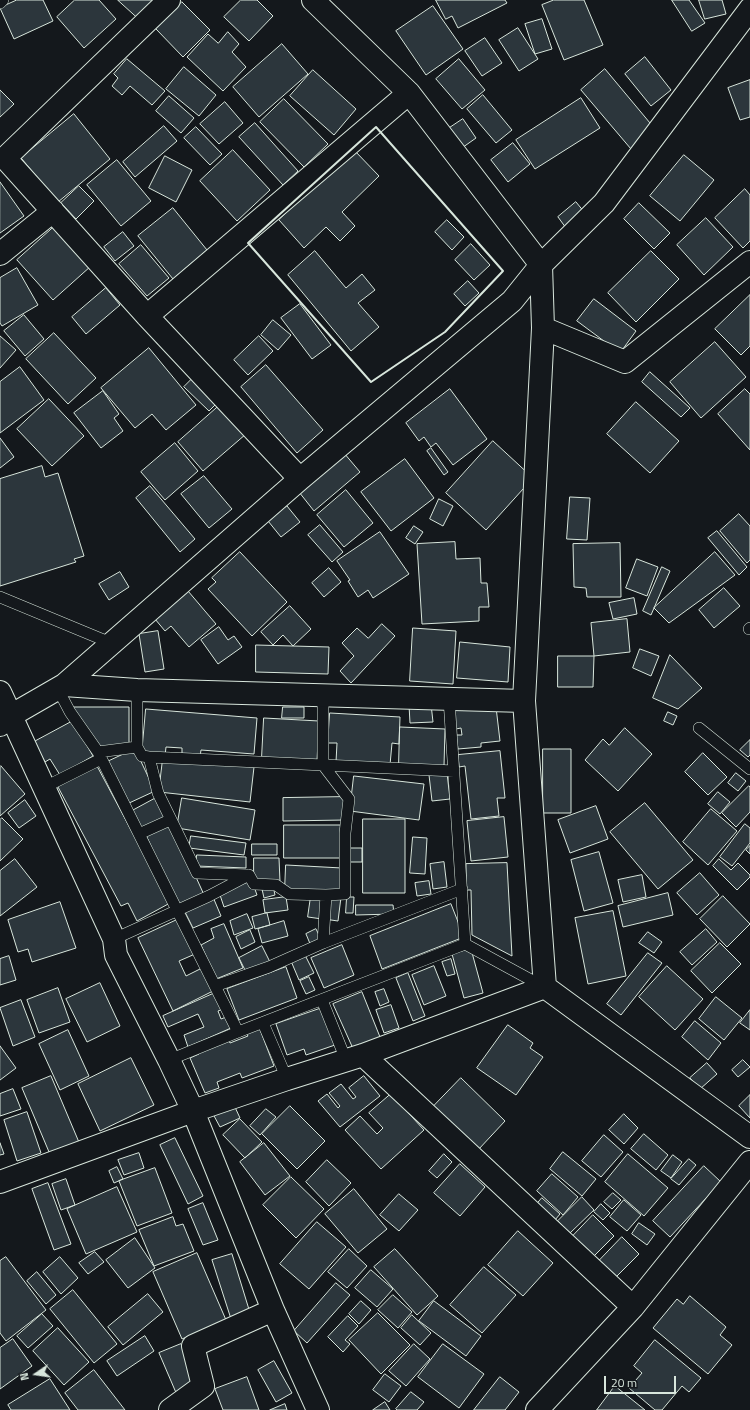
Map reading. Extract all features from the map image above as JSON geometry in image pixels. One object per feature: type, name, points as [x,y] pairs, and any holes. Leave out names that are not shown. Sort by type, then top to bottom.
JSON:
[{"type":"street","points":[[169,0],[5,158],[147,316],[300,479]]},
{"type":"street","points":[[313,0],[409,92],[541,265],[543,328],[524,701],[545,988],[750,1137]]},
{"type":"street","points":[[6,720],[64,685],[300,479],[512,301],[541,265],[604,203],[750,9]]},
{"type":"street","points":[[147,316],[409,92]]},
{"type":"street","points":[[0,254],[54,211]]},
{"type":"street","points":[[543,328],[625,362],[750,262]]},
{"type":"street","points":[[64,685],[137,690],[524,701]]},
{"type":"street","points":[[0,692],[6,720],[45,787],[114,939],[116,955],[169,1060],[192,1111],[273,1310],[318,1410]]},
{"type":"street","points":[[0,1182],[192,1111],[354,1057],[545,988]]},
{"type":"street","points":[[354,1057],[632,1307]]},
{"type":"street","points":[[537,1410],[632,1307],[750,1162]]},
{"type":"street","points":[[170,1410],[203,1386],[193,1346],[273,1310]]},
{"type":"lane","points":[[0,3],[3,0]]},
{"type":"lane","points":[[0,597],[111,643]]},
{"type":"lane","points":[[64,685],[60,696],[100,756],[238,1032]]},
{"type":"lane","points":[[137,690],[137,747],[142,756],[454,771]]},
{"type":"lane","points":[[249,875],[254,884],[276,885],[289,894],[345,894],[345,833],[349,799],[323,765],[323,695]]},
{"type":"lane","points":[[449,699],[465,944]]},
{"type":"lane","points":[[699,728],[750,769]]},
{"type":"lane","points":[[45,787],[100,756],[137,747]]},
{"type":"lane","points":[[149,757],[158,793],[197,873],[249,875]]},
{"type":"lane","points":[[139,834],[170,820]]},
{"type":"lane","points":[[114,939],[178,911],[249,875]]},
{"type":"lane","points":[[215,986],[269,967],[323,943],[462,889]]},
{"type":"lane","points":[[323,943],[326,895]]},
{"type":"lane","points":[[465,944],[545,988]]},
{"type":"lane","points":[[169,1060],[465,944]]},
{"type":"lane","points":[[322,1000],[354,1057]]},
{"type":"lane","points":[[263,1023],[286,1079]]},
{"type":"building","points":[[17,0],[43,0],[53,21],[14,39],[0,8]]},
{"type":"building","points":[[75,0],[99,0],[116,19],[84,48],[57,17]]},
{"type":"building","points":[[118,0],[154,0],[138,18]]},
{"type":"building","points":[[241,0],[257,0],[273,16],[249,41],[224,17]]},
{"type":"building","points":[[436,0],[505,0],[507,3],[458,28],[452,16],[446,19]]},
{"type":"building","points":[[554,0],[584,0],[603,45],[564,60],[542,5]]},
{"type":"building","points":[[672,0],[689,0],[705,23],[692,31]]},
{"type":"building","points":[[699,0],[722,0],[726,14],[705,19]]},
{"type":"building","points":[[182,2],[210,30],[183,57],[156,29]]},
{"type":"building","points":[[433,6],[463,49],[426,75],[396,31]]},
{"type":"building","points":[[542,19],[552,49],[535,54],[525,24]]},
{"type":"building","points":[[518,28],[538,59],[519,71],[499,40]]},
{"type":"building","points":[[228,32],[239,44],[232,52],[246,67],[223,91],[187,57],[208,34],[218,43]]},
{"type":"building","points":[[485,38],[502,63],[482,76],[465,51]]},
{"type":"building","points":[[282,44],[308,74],[259,117],[233,87]]},
{"type":"building","points":[[645,57],[671,90],[651,106],[625,74]]},
{"type":"building","points":[[127,59],[165,91],[152,105],[130,86],[122,95],[112,86],[118,78],[114,74]]},
{"type":"building","points":[[459,59],[485,90],[462,109],[436,79]]},
{"type":"building","points":[[184,67],[216,95],[199,116],[166,89]]},
{"type":"building","points":[[605,69],[655,129],[631,149],[581,90]]},
{"type":"building","points":[[313,70],[356,109],[334,135],[290,96]]},
{"type":"building","points":[[750,80],[750,117],[740,120],[728,88]]},
{"type":"building","points":[[0,90],[14,104],[0,117]]},
{"type":"building","points":[[483,95],[512,130],[496,143],[467,109]]},
{"type":"building","points":[[169,96],[194,118],[181,133],[156,111]]},
{"type":"building","points":[[581,98],[600,128],[535,169],[516,140]]},
{"type":"building","points":[[284,99],[328,144],[304,167],[260,122]]},
{"type":"building","points":[[225,102],[243,123],[219,144],[200,124]]},
{"type":"building","points":[[74,114],[110,159],[58,202],[21,158]]},
{"type":"building","points":[[463,119],[476,138],[459,150],[445,131]]},
{"type":"building","points":[[255,123],[298,171],[283,185],[239,137]]},
{"type":"building","points":[[164,126],[177,141],[135,177],[123,162]]},
{"type":"building","points":[[196,127],[222,154],[210,165],[184,138]]},
{"type":"building","points":[[513,143],[530,164],[508,182],[491,160]]},
{"type":"building","points":[[233,150],[270,190],[237,221],[200,181]]},
{"type":"building","points":[[354,150],[379,176],[342,212],[355,226],[340,241],[326,227],[304,248],[279,220]]},
{"type":"building","points":[[684,155],[714,180],[680,221],[650,196]]},
{"type":"building","points":[[165,156],[192,170],[176,202],[149,188]]},
{"type":"building","points":[[117,160],[151,201],[121,226],[87,185]]},
{"type":"building","points":[[0,182],[24,216],[0,233]]},
{"type":"building","points":[[79,186],[94,201],[76,219],[61,203]]},
{"type":"building","points":[[745,189],[750,195],[750,241],[743,248],[715,218]]},
{"type":"building","points":[[576,202],[585,213],[566,228],[558,217]]},
{"type":"building","points":[[639,203],[670,233],[654,249],[624,219]]},
{"type":"building","points":[[173,208],[207,250],[173,279],[138,236]]},
{"type":"building","points":[[706,218],[733,247],[704,275],[677,245]]},
{"type":"building","points":[[447,220],[464,237],[452,250],[435,232]]},
{"type":"building","points":[[55,226],[91,266],[53,300],[17,260]]},
{"type":"building","points":[[123,232],[134,246],[115,261],[104,247]]},
{"type":"building","points":[[471,244],[490,265],[474,280],[455,260]]},
{"type":"building","points":[[141,245],[169,278],[147,296],[119,264]]},
{"type":"building","points":[[315,251],[346,288],[362,274],[375,290],[358,303],[379,327],[351,351],[288,275]]},
{"type":"building","points":[[651,251],[679,279],[636,322],[608,293]]},
{"type":"building","points":[[17,268],[38,305],[2,326],[0,323],[0,278]]},
{"type":"building","points":[[468,281],[479,293],[465,306],[454,294]]},
{"type":"building","points":[[106,288],[120,305],[86,334],[72,317]]},
{"type":"building","points":[[750,295],[750,346],[741,355],[715,329]]},
{"type":"building","points":[[594,299],[636,331],[620,353],[577,321]]},
{"type":"building","points":[[300,304],[331,345],[312,359],[281,318]]},
{"type":"building","points":[[24,315],[44,339],[25,356],[4,331]]},
{"type":"building","points":[[273,320],[291,335],[278,350],[261,335]]},
{"type":"building","points":[[54,333],[96,378],[68,404],[26,359]]},
{"type":"building","points":[[0,336],[16,350],[0,368]]},
{"type":"building","points":[[259,336],[273,351],[248,375],[234,360]]},
{"type":"building","points":[[715,342],[746,377],[701,418],[670,382]]},
{"type":"building","points":[[149,348],[196,405],[166,430],[152,414],[135,428],[101,388]]},
{"type":"building","points":[[266,365],[323,430],[297,453],[241,387]]},
{"type":"building","points":[[20,367],[44,400],[0,433],[0,382]]},
{"type":"building","points":[[650,372],[690,408],[681,417],[642,382]]},
{"type":"building","points":[[194,377],[219,401],[209,411],[184,387]]},
{"type":"building","points":[[450,389],[487,439],[453,465],[436,443],[431,447],[424,437],[419,441],[406,423]]},
{"type":"building","points":[[745,389],[750,394],[750,450],[718,414]]},
{"type":"building","points":[[103,391],[119,414],[114,418],[123,431],[101,448],[74,413]]},
{"type":"building","points":[[49,399],[84,436],[52,466],[17,429]]},
{"type":"building","points":[[636,402],[679,441],[650,473],[607,434]]},
{"type":"building","points":[[220,405],[246,434],[203,471],[178,442]]},
{"type":"building","points":[[0,438],[14,457],[0,468]]},
{"type":"building","points":[[493,441],[533,478],[486,530],[446,493]]},
{"type":"building","points":[[175,443],[198,471],[165,500],[141,472]]},
{"type":"building","points":[[431,448],[448,472],[444,475],[427,451]]},
{"type":"building","points":[[344,453],[360,472],[314,511],[299,492]]},
{"type":"building","points":[[405,459],[434,498],[391,531],[361,492]]},
{"type":"building","points":[[42,466],[45,477],[58,473],[84,556],[74,559],[76,562],[0,586],[0,479]]},
{"type":"building","points":[[204,476],[232,509],[209,528],[181,494]]},
{"type":"building","points":[[150,486],[195,539],[180,552],[136,498]]},
{"type":"building","points":[[346,490],[373,523],[344,547],[317,515]]},
{"type":"building","points":[[570,497],[590,498],[587,540],[567,539]]},
{"type":"building","points":[[439,499],[453,506],[443,526],[430,519]]},
{"type":"building","points":[[287,506],[300,522],[281,537],[268,521]]},
{"type":"building","points":[[739,514],[750,526],[750,560],[747,563],[720,531]]},
{"type":"building","points":[[320,525],[343,552],[332,562],[308,535]]},
{"type":"building","points":[[414,526],[423,532],[415,544],[406,538]]},
{"type":"building","points":[[717,531],[747,567],[739,575],[708,538]]},
{"type":"building","points":[[380,532],[409,574],[373,598],[368,590],[358,597],[348,581],[350,580],[337,561]]},
{"type":"building","points":[[455,542],[456,559],[480,558],[481,583],[487,583],[489,607],[479,607],[479,621],[422,624],[417,544]]},
{"type":"building","points":[[620,543],[621,597],[587,597],[586,588],[574,587],[573,544]]},
{"type":"building","points":[[240,552],[287,602],[252,636],[208,589],[216,582],[212,578]]},
{"type":"building","points":[[715,552],[735,575],[669,623],[654,608]]},
{"type":"building","points":[[637,559],[658,567],[647,596],[626,588]]},
{"type":"building","points":[[662,567],[670,571],[651,615],[643,611]]},
{"type":"building","points":[[329,568],[341,582],[324,597],[312,583]]},
{"type":"building","points":[[120,572],[129,587],[109,600],[99,584]]},
{"type":"building","points":[[724,588],[740,606],[714,628],[699,610]]},
{"type":"building","points":[[188,591],[216,624],[189,647],[171,626],[165,631],[155,619]]},
{"type":"building","points":[[634,598],[637,614],[613,619],[609,603]]},
{"type":"building","points":[[290,606],[311,629],[293,646],[283,635],[273,645],[261,632]]},
{"type":"building","points":[[627,619],[630,652],[594,656],[591,623]]},
{"type":"building","points":[[382,624],[395,636],[351,683],[340,671],[354,656],[342,643],[357,628],[368,638]]},
{"type":"building","points":[[219,627],[228,640],[234,636],[242,647],[218,664],[201,640]]},
{"type":"building","points":[[413,628],[456,631],[453,684],[410,681]]},
{"type":"building","points":[[158,631],[164,669],[145,672],[139,634]]},
{"type":"building","points":[[460,642],[510,647],[508,682],[457,678]]},
{"type":"building","points":[[256,645],[329,647],[328,674],[256,672]]},
{"type":"building","points":[[640,649],[659,656],[651,676],[633,668]]},
{"type":"building","points":[[670,655],[702,688],[678,709],[653,698]]},
{"type":"building","points":[[558,656],[594,656],[593,687],[558,687]]},
{"type":"building","points":[[431,704],[433,722],[410,723],[409,705]]},
{"type":"building","points":[[69,707],[129,707],[129,747],[97,747]]},
{"type":"building","points":[[283,707],[304,707],[304,718],[282,718]]},
{"type":"building","points":[[496,707],[500,741],[481,743],[481,747],[458,749],[456,735],[462,735],[461,728],[456,729],[454,711]]},
{"type":"building","points":[[146,709],[257,718],[254,754],[201,750],[200,757],[182,755],[182,748],[166,747],[165,756],[142,754]]},
{"type":"building","points":[[668,712],[677,716],[673,725],[664,721]]},
{"type":"building","points":[[330,713],[400,717],[399,744],[392,743],[390,765],[336,762],[337,743],[328,743]]},
{"type":"building","points":[[264,718],[319,721],[317,761],[262,757]]},
{"type":"building","points":[[73,721],[93,756],[60,775],[50,759],[45,762],[34,742]]},
{"type":"building","points":[[400,727],[445,729],[444,766],[399,764]]},
{"type":"building","points":[[625,728],[652,754],[618,791],[585,760],[603,739],[609,745]]},
{"type":"building","points":[[750,740],[750,755],[748,757],[740,750]]},
{"type":"building","points":[[135,749],[155,791],[127,804],[107,762]]},
{"type":"building","points":[[543,749],[571,749],[571,813],[543,813]]},
{"type":"building","points":[[500,751],[505,798],[497,798],[499,816],[471,819],[465,766],[459,767],[458,755]]},
{"type":"building","points":[[703,753],[727,777],[708,795],[685,772]]},
{"type":"building","points":[[163,759],[254,767],[250,802],[159,792]]},
{"type":"building","points":[[1,766],[25,794],[0,816],[0,767]]},
{"type":"building","points":[[97,766],[170,903],[137,921],[128,903],[121,906],[58,787]]},
{"type":"building","points":[[447,773],[450,799],[432,801],[429,775]]},
{"type":"building","points":[[736,773],[746,781],[738,791],[728,783]]},
{"type":"building","points":[[354,776],[424,784],[419,820],[350,811]]},
{"type":"building","points":[[749,786],[750,812],[736,827],[722,813]]},
{"type":"building","points":[[718,792],[730,802],[720,814],[708,804]]},
{"type":"building","points":[[344,797],[345,820],[283,821],[283,798]]},
{"type":"building","points":[[156,798],[167,818],[142,831],[132,811]]},
{"type":"building","points":[[182,798],[255,810],[250,840],[177,828]]},
{"type":"building","points":[[25,800],[36,816],[19,828],[8,813]]},
{"type":"building","points":[[645,803],[693,860],[658,889],[610,832]]},
{"type":"building","points":[[596,806],[608,839],[570,853],[558,820]]},
{"type":"building","points":[[711,809],[737,831],[708,865],[683,842]]},
{"type":"building","points":[[504,817],[508,857],[471,861],[467,821]]},
{"type":"building","points":[[2,818],[23,839],[0,861],[0,820]]},
{"type":"building","points":[[363,819],[405,819],[405,893],[363,893]]},
{"type":"building","points":[[171,822],[205,897],[179,909],[145,833]]},
{"type":"building","points":[[745,824],[750,828],[750,843],[732,866],[720,857]]},
{"type":"building","points":[[284,825],[343,825],[343,858],[284,858]]},
{"type":"building","points":[[191,836],[246,843],[244,855],[189,848]]},
{"type":"building","points":[[413,837],[427,838],[425,874],[410,873]]},
{"type":"building","points":[[252,844],[277,844],[277,855],[252,855]]},
{"type":"building","points":[[750,846],[750,854],[746,850]]},
{"type":"building","points":[[347,848],[362,848],[362,862],[347,862]]},
{"type":"building","points":[[599,852],[613,903],[584,911],[571,860]]},
{"type":"building","points":[[197,855],[246,857],[246,868],[196,866]]},
{"type":"building","points":[[254,858],[279,858],[280,882],[254,882]]},
{"type":"building","points":[[15,859],[37,887],[0,916],[0,871]]},
{"type":"building","points":[[719,859],[731,870],[738,863],[750,875],[750,877],[737,890],[713,866]]},
{"type":"building","points":[[444,862],[447,887],[433,889],[430,864]]},
{"type":"building","points":[[507,863],[512,956],[472,935],[471,890],[466,890],[466,864]]},
{"type":"building","points":[[286,865],[342,868],[341,893],[285,890]]},
{"type":"building","points":[[700,873],[719,895],[697,915],[677,893]]},
{"type":"building","points":[[642,875],[646,897],[623,902],[618,880]]},
{"type":"building","points":[[252,881],[257,895],[224,907],[219,892]]},
{"type":"building","points":[[429,881],[431,894],[417,896],[415,883]]},
{"type":"building","points":[[273,886],[275,895],[264,898],[262,889]]},
{"type":"building","points":[[668,893],[673,915],[623,927],[618,906]]},
{"type":"building","points":[[329,894],[341,897],[338,921],[324,919]]},
{"type":"building","points":[[311,896],[325,898],[322,919],[308,917]]},
{"type":"building","points":[[723,896],[750,924],[727,947],[700,919]]},
{"type":"building","points":[[213,897],[221,916],[193,928],[184,910]]},
{"type":"building","points":[[286,897],[288,910],[265,913],[263,900]]},
{"type":"building","points":[[347,897],[354,897],[353,913],[346,913]]},
{"type":"building","points":[[60,902],[76,948],[32,962],[28,949],[18,952],[8,920]]},
{"type":"building","points":[[451,904],[464,937],[382,969],[370,936]]},
{"type":"building","points":[[356,905],[393,905],[394,914],[356,915]]},
{"type":"building","points":[[613,911],[626,976],[588,984],[575,918]]},
{"type":"building","points":[[267,913],[270,925],[255,929],[252,917]]},
{"type":"building","points":[[247,914],[253,928],[234,935],[230,921]]},
{"type":"building","points":[[179,919],[195,954],[179,961],[186,976],[202,968],[213,991],[173,1011],[138,938]]},
{"type":"building","points":[[284,921],[288,936],[262,943],[258,929]]},
{"type":"building","points":[[224,924],[243,968],[216,979],[201,945],[214,938],[211,929]]},
{"type":"building","points":[[316,929],[322,941],[311,946],[306,934]]},
{"type":"building","points":[[706,929],[717,942],[692,965],[680,952]]},
{"type":"building","points":[[250,930],[255,942],[241,949],[236,937]]},
{"type":"building","points":[[648,932],[662,942],[654,953],[639,943]]},
{"type":"building","points":[[720,943],[741,964],[712,993],[691,971]]},
{"type":"building","points":[[342,945],[354,975],[324,988],[311,958]]},
{"type":"building","points":[[262,946],[270,962],[247,974],[239,958]]},
{"type":"building","points":[[471,949],[483,993],[464,998],[452,954]]},
{"type":"building","points":[[648,953],[662,963],[621,1015],[607,1004]]},
{"type":"building","points":[[305,955],[314,973],[299,980],[291,961]]},
{"type":"building","points":[[9,956],[16,980],[0,985],[0,959]]},
{"type":"building","points":[[451,959],[455,974],[447,976],[442,962]]},
{"type":"building","points":[[434,966],[446,996],[424,1005],[412,975]]},
{"type":"building","points":[[667,966],[703,999],[675,1030],[639,997]]},
{"type":"building","points":[[286,967],[297,998],[239,1020],[227,989]]},
{"type":"building","points":[[408,973],[425,1016],[413,1021],[396,978]]},
{"type":"building","points":[[309,977],[315,990],[306,994],[300,981]]},
{"type":"building","points":[[100,983],[120,1026],[87,1042],[66,999]]},
{"type":"building","points":[[58,988],[70,1022],[39,1033],[27,1000]]},
{"type":"building","points":[[384,989],[389,1002],[380,1006],[375,992]]},
{"type":"building","points":[[362,992],[382,1042],[355,1053],[333,1004]]},
{"type":"building","points":[[215,993],[223,1009],[218,1011],[221,1019],[226,1017],[231,1028],[188,1047],[184,1035],[204,1027],[198,1014],[168,1027],[163,1016]]},
{"type":"building","points":[[716,997],[742,1018],[724,1040],[699,1019]]},
{"type":"building","points":[[21,1000],[35,1037],[13,1046],[0,1008]]},
{"type":"building","points":[[391,1005],[399,1028],[384,1033],[376,1010]]},
{"type":"building","points":[[322,1008],[335,1045],[306,1055],[304,1049],[287,1055],[276,1024]]},
{"type":"building","points":[[750,1010],[750,1030],[740,1023]]},
{"type":"building","points":[[695,1021],[721,1043],[708,1060],[682,1037]]},
{"type":"building","points":[[508,1025],[533,1043],[530,1048],[543,1057],[516,1095],[477,1068]]},
{"type":"building","points":[[259,1027],[274,1066],[242,1078],[240,1073],[217,1082],[219,1088],[205,1093],[190,1058],[199,1054],[198,1052],[228,1039],[230,1043],[248,1036],[246,1033]]},
{"type":"building","points":[[68,1030],[89,1076],[60,1090],[39,1044]]},
{"type":"building","points":[[0,1046],[16,1068],[0,1080]]},
{"type":"building","points":[[131,1058],[154,1105],[100,1131],[78,1084]]},
{"type":"building","points":[[743,1060],[750,1067],[738,1077],[732,1070]]},
{"type":"building","points":[[707,1063],[717,1074],[700,1089],[690,1078]]},
{"type":"building","points":[[51,1076],[81,1147],[52,1159],[22,1088]]},
{"type":"building","points":[[364,1076],[380,1096],[340,1127],[318,1101],[327,1094],[338,1108],[340,1106],[329,1093],[341,1084],[353,1099],[356,1097],[349,1088]]},
{"type":"building","points":[[461,1078],[505,1121],[478,1150],[433,1107]]},
{"type":"building","points":[[13,1089],[21,1109],[0,1116],[0,1094]]},
{"type":"building","points":[[391,1094],[424,1130],[381,1169],[345,1130],[360,1116],[377,1134],[383,1128],[369,1113]]},
{"type":"building","points":[[750,1095],[750,1118],[739,1106]]},
{"type":"building","points":[[234,1105],[240,1118],[220,1127],[213,1114]]},
{"type":"building","points":[[290,1106],[325,1141],[297,1169],[262,1134]]},
{"type":"building","points":[[266,1109],[276,1117],[260,1135],[250,1126]]},
{"type":"building","points":[[27,1112],[41,1153],[17,1161],[4,1120]]},
{"type":"building","points":[[624,1114],[638,1128],[624,1144],[609,1130]]},
{"type":"building","points":[[240,1119],[262,1142],[245,1158],[223,1135]]},
{"type":"building","points":[[644,1134],[668,1155],[656,1170],[631,1149]]},
{"type":"building","points":[[604,1135],[623,1152],[601,1177],[582,1161]]},
{"type":"building","points":[[175,1138],[203,1196],[188,1204],[160,1145]]},
{"type":"building","points":[[0,1143],[4,1154],[0,1155]]},
{"type":"building","points":[[264,1143],[290,1176],[265,1195],[240,1162]]},
{"type":"building","points":[[563,1152],[596,1179],[582,1196],[550,1169]]},
{"type":"building","points":[[139,1153],[144,1168],[124,1175],[118,1160]]},
{"type":"building","points":[[444,1154],[452,1162],[437,1178],[429,1171]]},
{"type":"building","points":[[628,1154],[668,1188],[644,1216],[605,1182]]},
{"type":"building","points":[[673,1155],[682,1162],[671,1178],[661,1171]]},
{"type":"building","points":[[689,1159],[696,1165],[679,1185],[671,1179]]},
{"type":"building","points":[[327,1160],[351,1183],[329,1206],[306,1182]]},
{"type":"building","points":[[460,1164],[485,1187],[460,1216],[434,1193]]},
{"type":"building","points":[[704,1166],[721,1182],[670,1237],[653,1221]]},
{"type":"building","points":[[117,1167],[123,1179],[114,1183],[109,1171]]},
{"type":"building","points":[[155,1168],[172,1213],[137,1226],[119,1181]]},
{"type":"building","points":[[552,1174],[578,1197],[563,1215],[537,1191]]},
{"type":"building","points":[[291,1177],[324,1209],[296,1238],[263,1205]]},
{"type":"building","points":[[66,1179],[75,1205],[61,1210],[52,1184]]},
{"type":"building","points":[[48,1183],[71,1244],[54,1250],[32,1189]]},
{"type":"building","points":[[117,1187],[137,1232],[86,1254],[67,1209]]},
{"type":"building","points":[[354,1189],[387,1229],[358,1253],[325,1214]]},
{"type":"building","points":[[613,1193],[621,1200],[612,1209],[604,1202]]},
{"type":"building","points":[[399,1194],[418,1210],[399,1231],[380,1215]]},
{"type":"building","points":[[582,1197],[594,1210],[570,1233],[558,1221]]},
{"type":"building","points":[[542,1198],[560,1214],[555,1220],[537,1204]]},
{"type":"building","points":[[624,1200],[641,1215],[627,1231],[610,1217]]},
{"type":"building","points":[[203,1203],[218,1240],[203,1245],[188,1209]]},
{"type":"building","points":[[601,1204],[610,1213],[603,1220],[594,1212]]},
{"type":"building","points":[[593,1215],[614,1236],[593,1257],[572,1237]]},
{"type":"building","points":[[173,1217],[176,1226],[183,1224],[194,1251],[154,1266],[139,1230]]},
{"type":"building","points":[[317,1222],[346,1247],[309,1289],[280,1264]]},
{"type":"building","points":[[639,1223],[655,1234],[647,1245],[632,1234]]},
{"type":"building","points":[[518,1231],[553,1263],[523,1296],[488,1265]]},
{"type":"building","points":[[622,1237],[639,1254],[615,1278],[599,1261]]},
{"type":"building","points":[[135,1238],[155,1268],[128,1288],[106,1260]]},
{"type":"building","points":[[349,1249],[367,1266],[347,1288],[328,1272]]},
{"type":"building","points":[[395,1249],[438,1296],[417,1315],[374,1267]]},
{"type":"building","points":[[95,1252],[104,1262],[88,1274],[79,1263]]},
{"type":"building","points":[[197,1253],[226,1320],[182,1339],[153,1272]]},
{"type":"building","points":[[232,1254],[251,1316],[232,1322],[212,1260]]},
{"type":"building","points":[[6,1257],[46,1310],[6,1341],[0,1333],[0,1261]]},
{"type":"building","points":[[60,1257],[78,1278],[61,1294],[43,1272]]},
{"type":"building","points":[[484,1267],[516,1295],[482,1333],[450,1305]]},
{"type":"building","points":[[371,1270],[393,1289],[377,1307],[355,1288]]},
{"type":"building","points":[[37,1272],[56,1295],[46,1304],[27,1281]]},
{"type":"building","points":[[336,1283],[350,1295],[307,1343],[294,1331]]},
{"type":"building","points":[[73,1290],[117,1344],[94,1363],[50,1309]]},
{"type":"building","points":[[148,1294],[163,1312],[123,1345],[108,1327]]},
{"type":"building","points":[[393,1295],[412,1312],[398,1328],[378,1310]]},
{"type":"building","points":[[690,1296],[726,1327],[720,1335],[732,1345],[708,1374],[653,1328],[677,1299],[683,1304]]},
{"type":"building","points":[[361,1301],[371,1310],[359,1324],[349,1314]]},
{"type":"building","points":[[434,1301],[481,1336],[466,1356],[419,1321]]},
{"type":"building","points":[[378,1313],[410,1345],[381,1374],[349,1340]]},
{"type":"building","points":[[42,1314],[53,1326],[28,1348],[17,1336]]},
{"type":"building","points":[[412,1315],[431,1333],[420,1345],[401,1328]]},
{"type":"building","points":[[348,1316],[358,1326],[345,1340],[350,1344],[343,1352],[328,1337]]},
{"type":"building","points":[[58,1328],[89,1362],[64,1385],[33,1351]]},
{"type":"building","points":[[145,1336],[154,1351],[117,1376],[107,1361]]},
{"type":"building","points":[[13,1339],[32,1366],[0,1389],[0,1348]]},
{"type":"building","points":[[655,1340],[701,1378],[689,1392],[682,1386],[662,1410],[655,1410],[629,1388],[642,1373],[634,1366]]},
{"type":"building","points":[[181,1344],[199,1386],[177,1395],[159,1353]]},
{"type":"building","points":[[414,1344],[430,1359],[406,1386],[389,1371]]},
{"type":"building","points":[[443,1344],[484,1374],[459,1408],[418,1377]]},
{"type":"building","points":[[274,1361],[292,1393],[276,1402],[258,1370]]},
{"type":"building","points":[[94,1370],[125,1410],[78,1410],[65,1393]]},
{"type":"building","points":[[385,1374],[401,1386],[389,1402],[373,1390]]},
{"type":"building","points":[[247,1377],[259,1410],[223,1410],[215,1389]]},
{"type":"building","points":[[500,1377],[519,1392],[505,1410],[474,1410]]},
{"type":"building","points":[[50,1379],[70,1410],[11,1410],[8,1405]]},
{"type":"building","points":[[615,1386],[645,1410],[597,1410]]},
{"type":"building","points":[[411,1392],[424,1402],[417,1410],[397,1410],[396,1409]]},
{"type":"building","points":[[385,1402],[390,1410],[373,1410]]},
{"type":"building","points":[[285,1404],[287,1410],[270,1410]]},
{"type":"wall","points":[[376,127],[503,271],[445,332],[371,382],[248,243],[376,127]]}]
